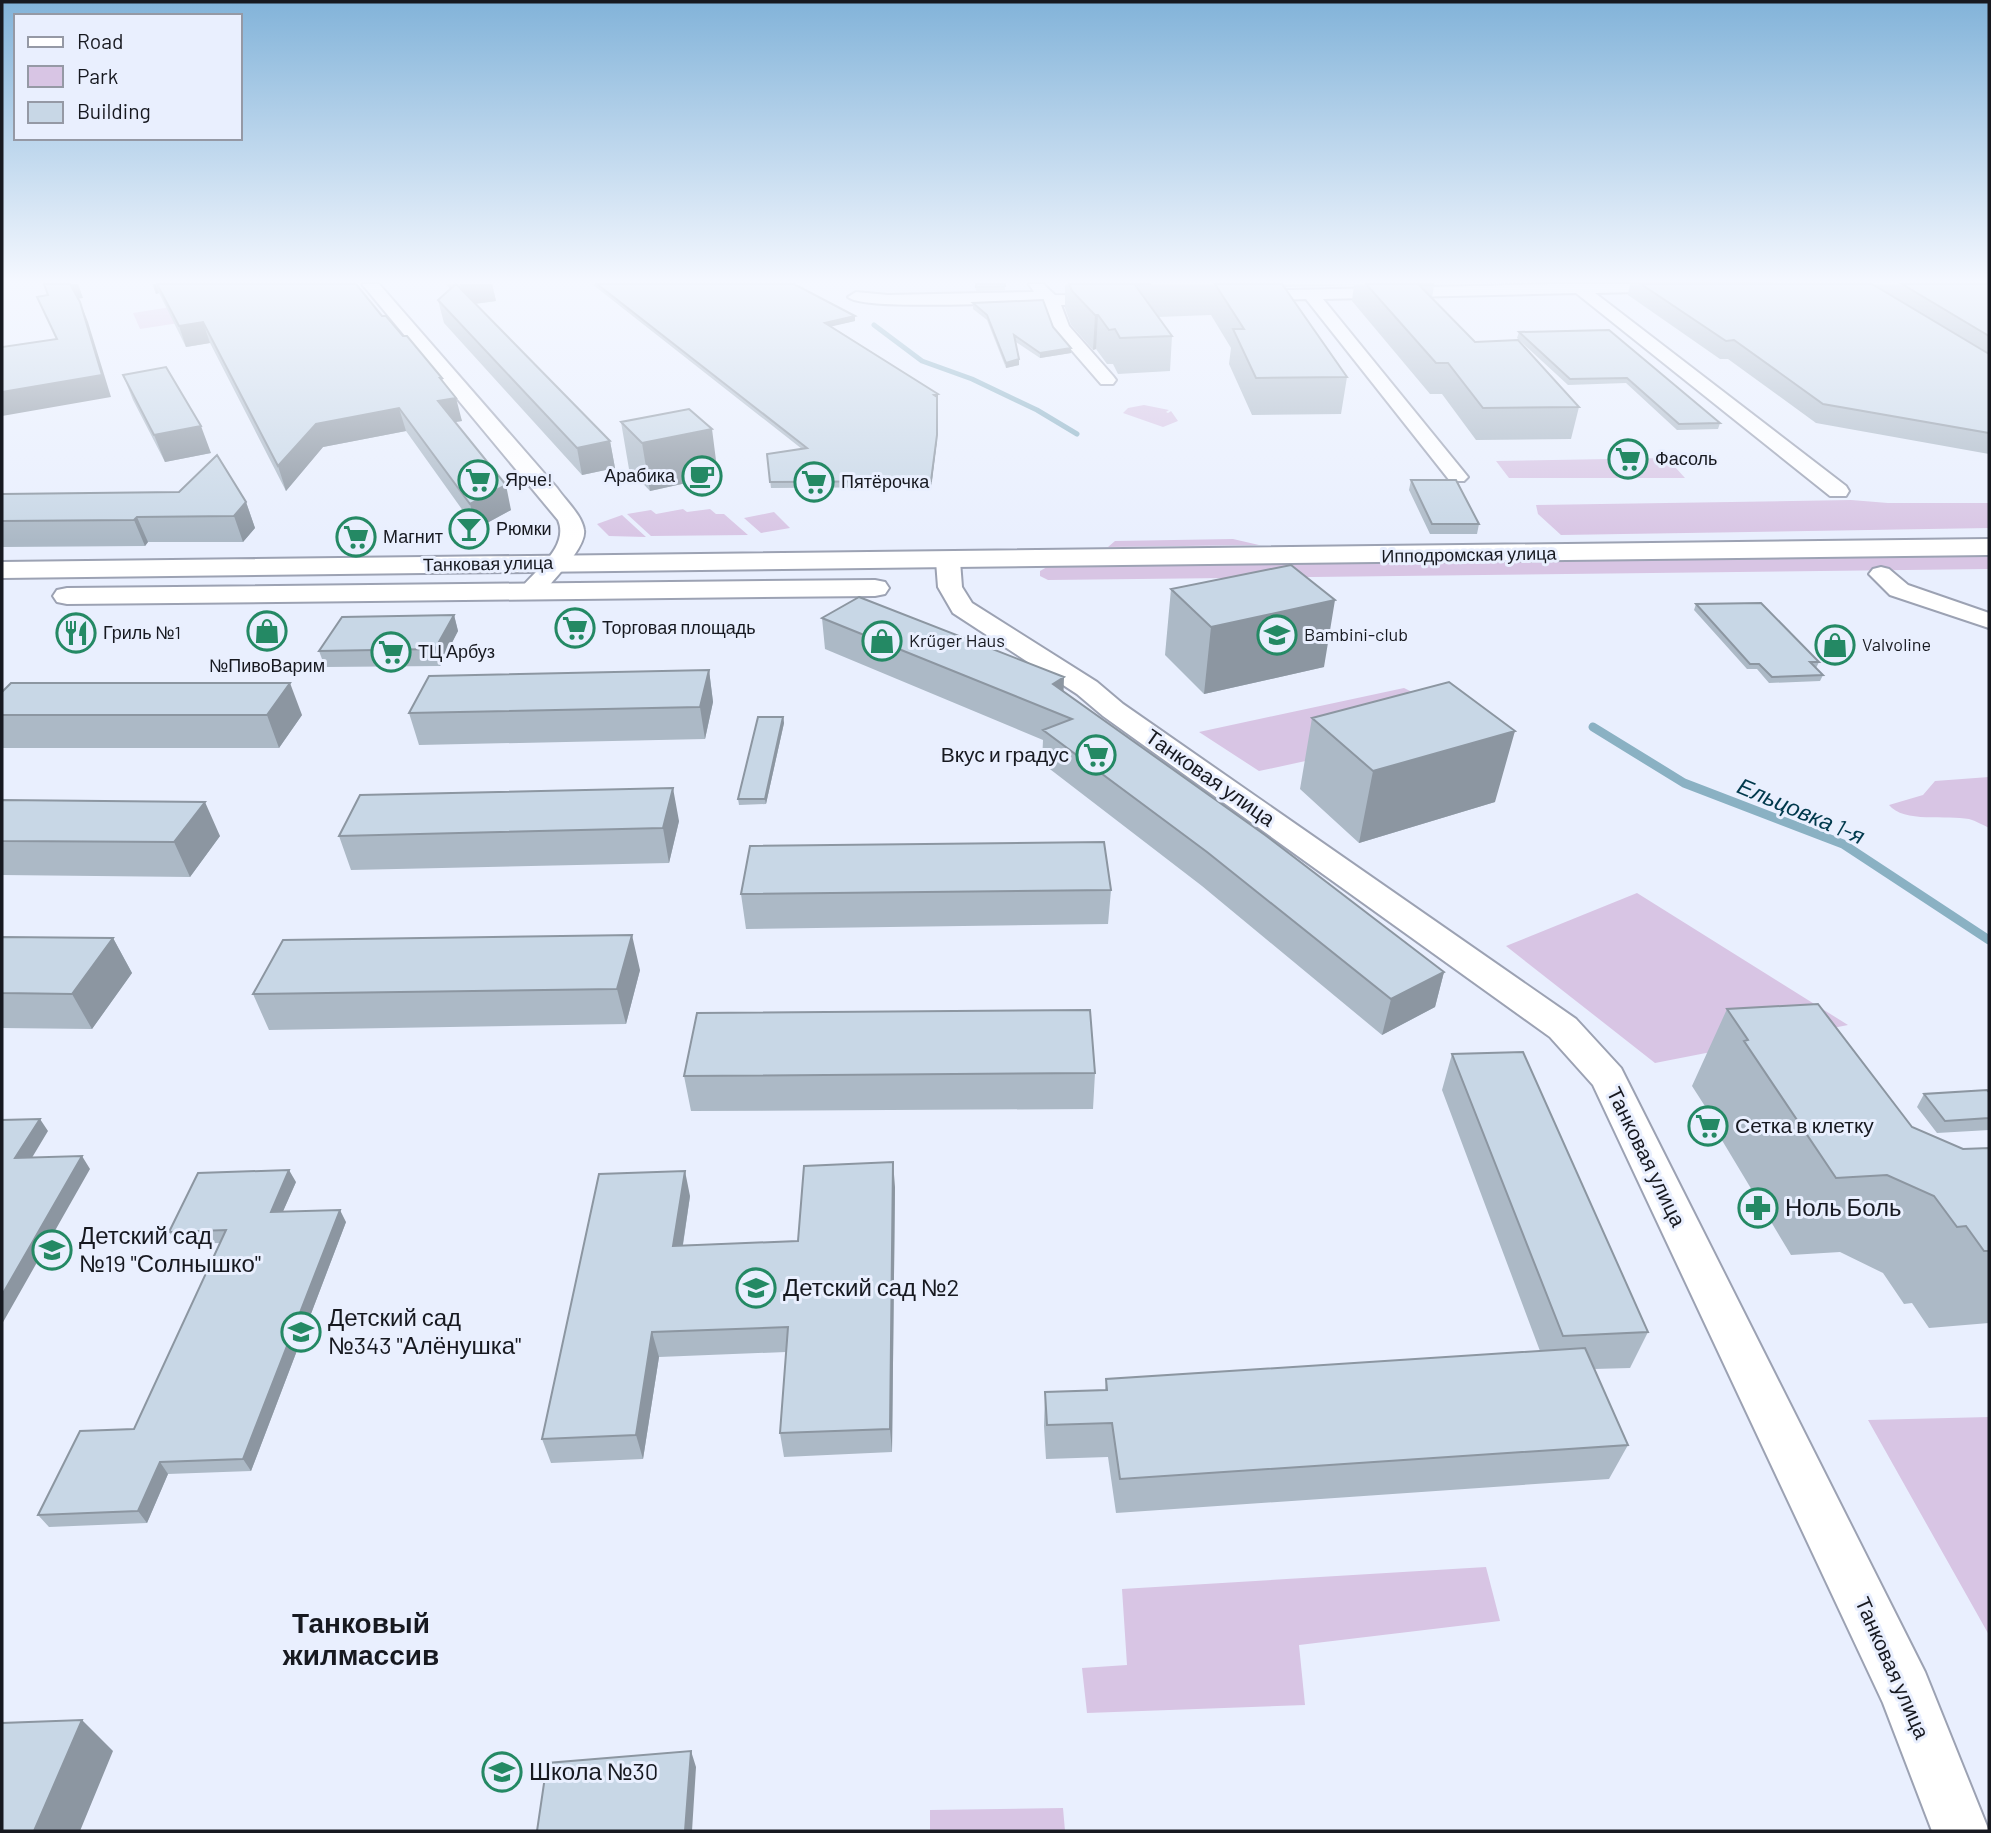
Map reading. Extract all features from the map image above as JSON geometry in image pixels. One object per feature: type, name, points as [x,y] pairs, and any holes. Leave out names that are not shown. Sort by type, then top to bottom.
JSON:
[{"type":"highway","name":"Ипподромская улица","points":[[939,582],[1025,571],[1989,547]]},
{"type":"highway","name":"Танковая улица","points":[[2,570],[624,562],[939,582]]},
{"type":"highway","points":[[610,592],[604,586],[602,577],[624,562]]},
{"type":"highway","points":[[485,593],[502,586],[512,578],[511,570],[502,564]]},
{"type":"highway","points":[[1814,575],[1989,573]]},
{"type":"highway","name":"Танковая улица","points":[[39,596],[610,592],[939,582]]},
{"type":"street","points":[[445,370],[566,516],[573,531],[572,543],[530,592]]},
{"type":"street","points":[[1098,370],[1107,380]]},
{"type":"street","points":[[1374,370],[1457,477]]},
{"type":"street","points":[[1683,370],[1838,492]]},
{"type":"street","points":[[1881,574],[1899,590],[1989,621]]},
{"type":"street","name":"Танковая улица","points":[[939,582],[962,608],[1087,688],[1113,710],[1563,1028],[1608,1078],[1906,1691],[1961,1831]]},
{"type":"green space","points":[[1144,405],[1169,410],[1166,412],[1171,411],[1178,421],[1163,427],[1123,413],[1128,408]]},
{"type":"green space","points":[[1667,458],[1685,478],[1509,478],[1496,461]]},
{"type":"green space","points":[[1851,500],[1888,503],[1989,503],[1989,528],[1561,535],[1538,514],[1536,505]]},
{"type":"green space","points":[[683,509],[687,512],[710,509],[716,514],[724,514],[748,535],[651,536],[627,514],[651,510],[656,514]]},
{"type":"green space","points":[[774,512],[790,528],[761,533],[744,518]]},
{"type":"green space","points":[[622,515],[646,537],[609,536],[597,524]]},
{"type":"green space","points":[[1233,539],[1259,545],[1108,547],[1115,541]]},
{"type":"green space","points":[[1989,556],[1989,569],[1048,580],[1040,576],[1040,571],[1047,567]]},
{"type":"green space","points":[[1404,688],[1478,724],[1259,771],[1199,732]]},
{"type":"green space","points":[[1989,777],[1989,828],[1969,819],[1904,814],[1889,805],[1923,795],[1935,781]]},
{"type":"green space","points":[[1637,893],[1848,1025],[1655,1063],[1506,946]]},
{"type":"green space","points":[[1989,1417],[1989,1635],[1868,1420]]},
{"type":"green space","points":[[1486,1567],[1500,1621],[1299,1645],[1305,1705],[1087,1713],[1082,1668],[1127,1665],[1122,1589]]},
{"type":"green space","points":[[1063,1808],[1065,1831],[930,1831],[930,1810]]},
{"type":"building","points":[[2,370],[100,370],[102,375],[2,392]]},
{"type":"building","points":[[168,370],[201,426],[154,435],[123,375]]},
{"type":"building","points":[[228,370],[435,370],[456,398],[438,401],[506,485],[470,504],[399,408],[316,424],[278,466]]},
{"type":"building","points":[[503,370],[540,370],[610,441],[577,448]]},
{"type":"building","points":[[707,370],[899,370],[938,394],[934,395],[937,397],[937,435],[931,481],[770,482],[767,454],[807,448]]},
{"type":"building","points":[[1252,370],[1342,370],[1347,377],[1256,378]]},
{"type":"building","points":[[1453,370],[1545,370],[1579,407],[1483,408]]},
{"type":"building","points":[[1560,370],[1656,370],[1720,423],[1679,424],[1627,378],[1570,379]]},
{"type":"building","points":[[1775,370],[1989,370],[1989,433],[1823,404]]},
{"type":"building","points":[[689,409],[712,429],[642,443],[621,422]]},
{"type":"building","points":[[217,455],[246,502],[234,516],[2,521],[2,494],[179,492]]},
{"type":"building","points":[[1411,480],[1456,480],[1479,524],[1432,524]]},
{"type":"building","points":[[1291,565],[1335,600],[1211,627],[1171,589]]},
{"type":"building","points":[[859,597],[1064,677],[1053,684],[1265,835],[1444,972],[1391,999],[1207,852],[1043,730],[1072,719],[822,618]]},
{"type":"building","points":[[1761,603],[1819,662],[1810,662],[1823,675],[1772,677],[1759,664],[1750,664],[1696,604]]},
{"type":"building","points":[[454,615],[435,649],[319,651],[342,617]]},
{"type":"building","points":[[709,670],[700,707],[409,713],[429,676]]},
{"type":"building","points":[[1449,682],[1515,731],[1373,771],[1312,718]]},
{"type":"building","points":[[11,683],[290,683],[267,715],[2,715],[2,692]]},
{"type":"building","points":[[758,717],[783,717],[765,799],[738,799]]},
{"type":"building","points":[[673,788],[663,828],[339,836],[360,795]]},
{"type":"building","points":[[2,800],[205,802],[174,842],[2,841]]},
{"type":"building","points":[[1104,842],[1111,890],[741,894],[750,846]]},
{"type":"building","points":[[632,935],[617,989],[253,994],[283,940]]},
{"type":"building","points":[[2,937],[113,938],[72,994],[2,993]]},
{"type":"building","points":[[1818,1004],[1912,1127],[1963,1149],[1989,1148],[1989,1251],[1984,1251],[1966,1226],[1957,1227],[1934,1196],[1887,1175],[1836,1178],[1744,1041],[1748,1040],[1727,1009]]},
{"type":"building","points":[[1090,1010],[1095,1073],[684,1076],[697,1013]]},
{"type":"building","points":[[1523,1052],[1648,1332],[1563,1336],[1452,1054]]},
{"type":"building","points":[[1987,1090],[1989,1118],[1945,1121],[1924,1094]]},
{"type":"building","points":[[40,1119],[15,1158],[82,1156],[2,1295],[2,1120]]},
{"type":"building","points":[[893,1162],[890,1429],[780,1433],[788,1327],[652,1332],[636,1435],[542,1439],[599,1174],[685,1171],[673,1246],[798,1241],[804,1166]]},
{"type":"building","points":[[289,1170],[271,1212],[340,1210],[243,1459],[160,1462],[138,1511],[38,1515],[80,1431],[134,1429],[226,1230],[169,1232],[198,1173]]},
{"type":"building","points":[[1585,1348],[1628,1445],[1120,1479],[1112,1423],[1047,1425],[1045,1392],[1107,1390],[1106,1379]]},
{"type":"building","points":[[82,1720],[34,1831],[2,1831],[2,1723]]},
{"type":"building","points":[[691,1751],[685,1831],[537,1831],[547,1763]]},
{"type":"waterway","name":"Ельцовка 1-я","points":[[946,370],[1037,410],[1077,434]]},
{"type":"waterway","name":"Ельцовка 1-я","points":[[1593,727],[1684,783],[1843,844],[1989,940]]},
{"type":"place","name":"Фасоль","points":[[1628,459]]},
{"type":"place","name":"Арабика","points":[[702,476]]},
{"type":"place","name":"Ярче!","points":[[478,480]]},
{"type":"place","name":"Пятёрочка","points":[[814,482]]},
{"type":"place","name":"Рюмки","points":[[469,529]]},
{"type":"place","name":"Магнит","points":[[356,537]]},
{"type":"place","name":"Торговая площадь","points":[[575,628]]},
{"type":"place","name":"№ПивоВарим","points":[[267,631]]},
{"type":"place","name":"Гриль №1","points":[[76,633]]},
{"type":"place","name":"Bambini-club","points":[[1277,635]]},
{"type":"place","name":"Krűger Haus","points":[[882,641]]},
{"type":"place","name":"Valvoline","points":[[1835,645]]},
{"type":"place","name":"ТЦ Арбуз","points":[[391,652]]},
{"type":"place","name":"Вкус и градус","points":[[1096,755]]},
{"type":"place","name":"Сетка в клетку","points":[[1708,1126]]},
{"type":"place","name":"Ноль Боль","points":[[1758,1208]]},
{"type":"place","name":"Детский сад №19 \"Солнышко\"","points":[[52,1250]]},
{"type":"place","name":"Детский сад №2","points":[[756,1288]]},
{"type":"place","name":"Детский сад №343 \"Алёнушка\"","points":[[301,1332]]},
{"type":"place","name":"Школа №30","points":[[502,1772]]},
{"type":"district","name":"Танковый жилмассив","points":[[361,1639]]}]
